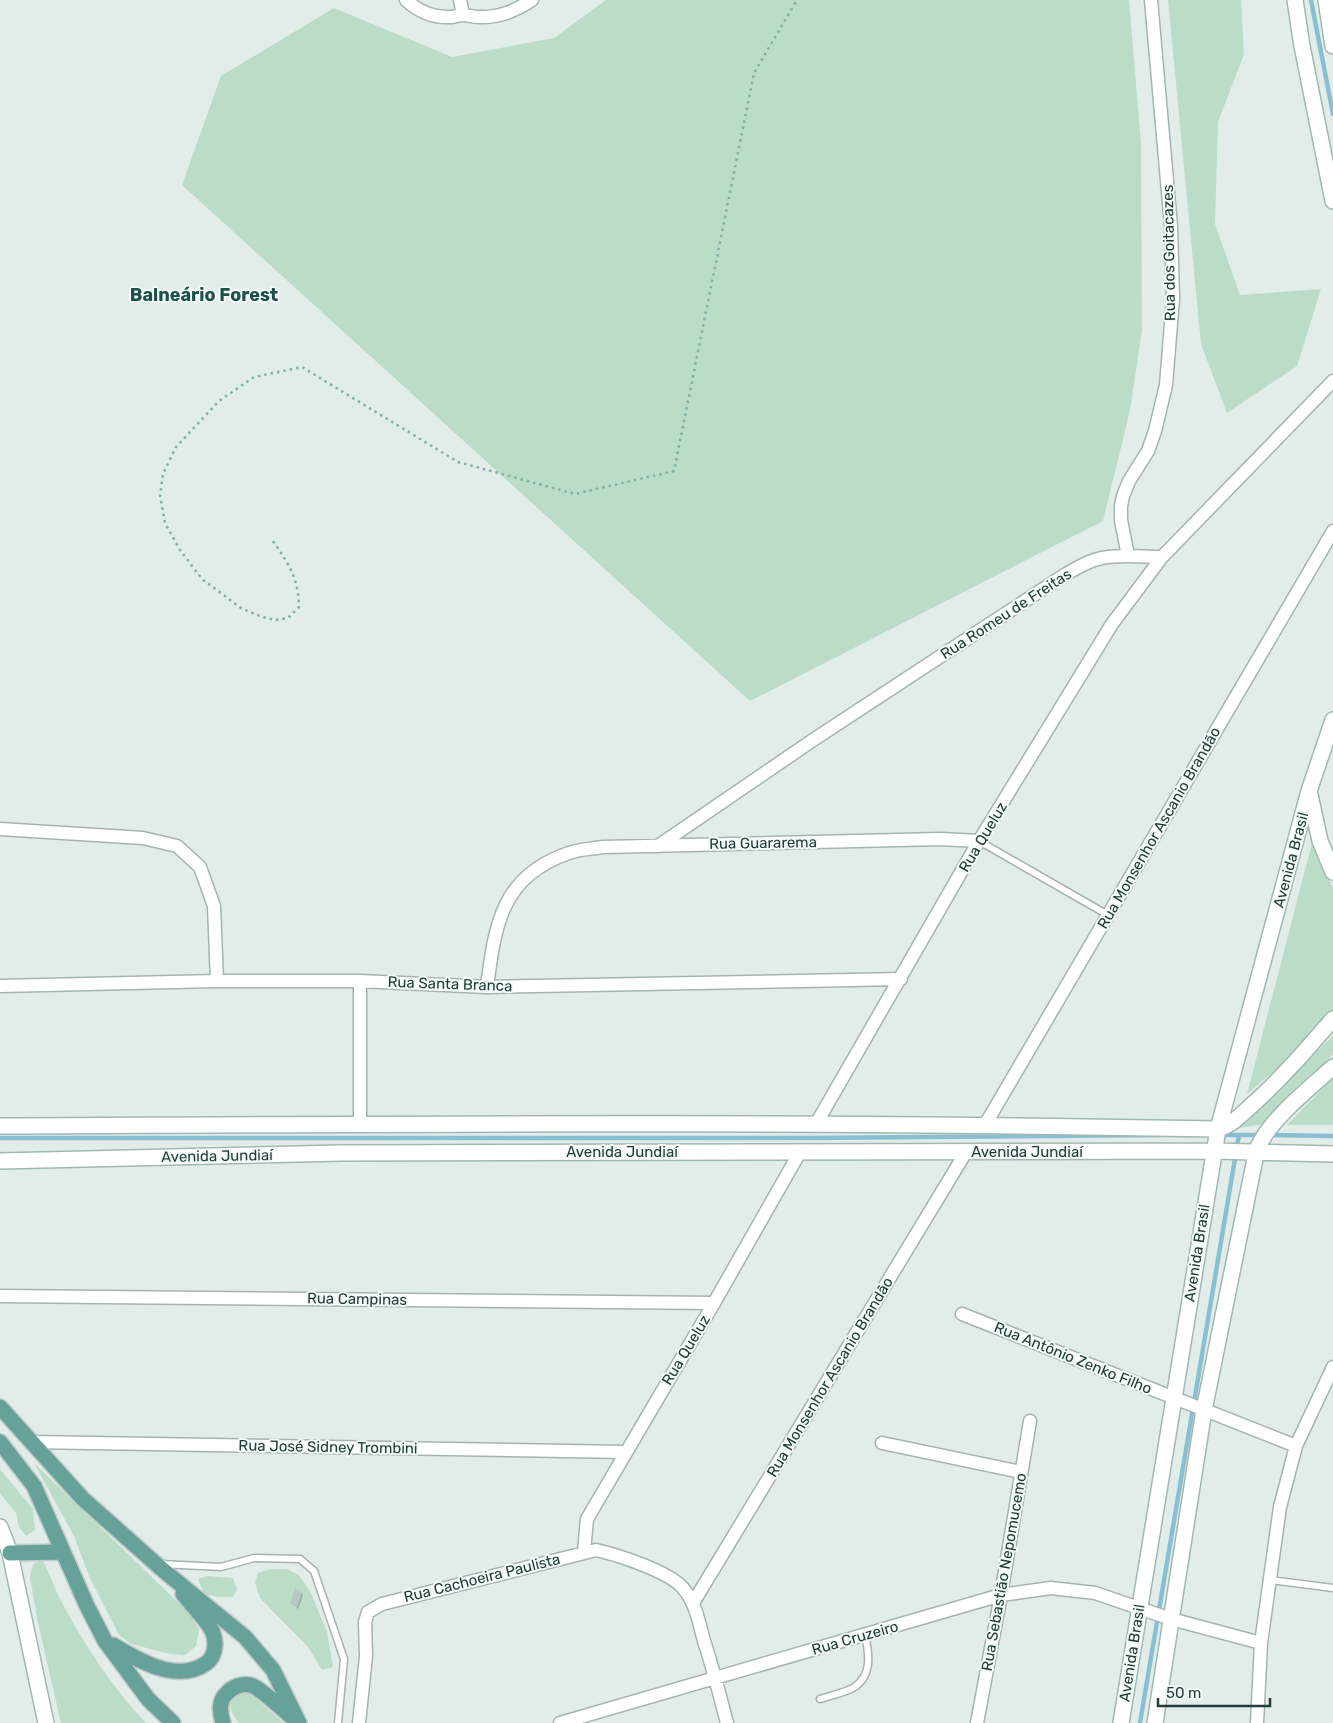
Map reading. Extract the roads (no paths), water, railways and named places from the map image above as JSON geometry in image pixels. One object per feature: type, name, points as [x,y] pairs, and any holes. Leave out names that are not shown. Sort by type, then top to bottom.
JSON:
[{"type":"main road","points":[[1296,0],[1302,46],[1333,201]]},
{"type":"main road","points":[[1326,0],[1333,46]]},
{"type":"main road","name":"Avenida Brasil","points":[[1154,1723],[1157,1614],[1190,1404],[1217,1142],[1309,792],[1333,720]]},
{"type":"main road","points":[[1309,792],[1320,841],[1333,872]]},
{"type":"main road","points":[[1217,1142],[1224,1127],[1277,1083],[1333,1019]]},
{"type":"main road","name":"Avenida Brasil","points":[[1121,1723],[1157,1614],[1190,1404],[1250,1153],[1276,1120],[1333,1067]]},
{"type":"main road","name":"Avenida Jundiaí","points":[[0,1126],[360,1124],[985,1125],[1217,1142],[1250,1153],[1333,1154]]},
{"type":"main road","name":"Avenida Jundiaí","points":[[0,1161],[341,1153],[966,1152],[1217,1142]]},
{"type":"main road","points":[[0,1406],[83,1499],[160,1568],[246,1637],[273,1670],[299,1723]]},
{"type":"main road","points":[[0,1442],[34,1486],[62,1552],[105,1641],[148,1699],[174,1723]]},
{"type":"main road","points":[[0,1529],[10,1553],[46,1723]]},
{"type":"main road","points":[[10,1553],[62,1552]]},
{"type":"main road","points":[[105,1641],[134,1658],[162,1669],[181,1673],[198,1669],[210,1661],[215,1648],[213,1632],[160,1568]]},
{"type":"main road","points":[[223,1723],[220,1714],[222,1699],[230,1689],[244,1684],[255,1686],[299,1723]]},
{"type":"street","points":[[406,0],[415,8],[433,16],[443,17],[463,15],[477,17],[505,14],[518,9],[532,0]]},
{"type":"street","points":[[460,0],[463,15]]},
{"type":"street","name":"Rua dos Goitacazes","points":[[1128,556],[1121,520],[1122,501],[1129,481],[1148,451],[1156,431],[1166,385],[1173,299],[1171,226],[1151,0]]},
{"type":"street","points":[[1162,557],[1333,381]]},
{"type":"street","name":"Rua Monsenhor Ascanio Brandão","points":[[985,1125],[1333,531]]},
{"type":"street","name":"Rua Romeu de Freitas","points":[[658,846],[813,740],[1066,574],[1087,562],[1102,558],[1128,556],[1162,557]]},
{"type":"street","name":"Rua Queluz","points":[[816,1124],[901,980],[979,842],[1112,624],[1162,557]]},
{"type":"street","points":[[0,829],[143,838],[177,846],[200,867],[214,906],[217,981]]},
{"type":"street","name":"Rua Guararema","points":[[487,987],[493,941],[504,905],[520,882],[547,862],[570,852],[603,847],[940,839],[979,842]]},
{"type":"street","name":"Rua Santa Branca","points":[[0,986],[217,981],[360,981],[487,987],[901,980]]},
{"type":"street","points":[[360,981],[360,1124]]},
{"type":"street","name":"Rua Queluz","points":[[584,1552],[587,1519],[800,1152]]},
{"type":"street","name":"Rua Monsenhor Ascanio Brandão","points":[[693,1603],[966,1152]]},
{"type":"street","name":"Rua Campinas","points":[[0,1296],[714,1303]]},
{"type":"street","name":"Rua Antônio Zenko Filho","points":[[962,1314],[1296,1446]]},
{"type":"street","points":[[1257,1723],[1261,1643],[1280,1507],[1296,1446],[1333,1367]]},
{"type":"street","name":"Rua Sebastião Nepomucemo","points":[[977,1723],[1001,1595],[1030,1421]]},
{"type":"street","name":"Rua José Sidney Trombini","points":[[31,1442],[625,1452]]},
{"type":"street","points":[[882,1443],[1021,1472]]},
{"type":"street","name":"Rua Cachoeira Paulista","points":[[359,1723],[366,1656],[365,1622],[368,1612],[382,1604],[596,1550],[614,1554],[670,1577],[682,1587],[693,1603]]},
{"type":"street","name":"Rua Cruzeiro","points":[[560,1723],[1001,1595],[1051,1588],[1095,1593],[1157,1614],[1261,1643]]},
{"type":"street","points":[[693,1603],[716,1678],[726,1723]]},
{"type":"lane","name":"Rua Guararema","points":[[979,842],[1108,915]]},
{"type":"lane","points":[[160,1568],[220,1566],[254,1558],[300,1559],[314,1571],[344,1659],[338,1723]]},
{"type":"lane","points":[[1270,1580],[1333,1588]]},
{"type":"lane","points":[[820,1699],[854,1688],[865,1676],[869,1657],[865,1635]]},
{"type":"waterway","points":[[1311,0],[1333,114]]},
{"type":"waterway","points":[[0,1138],[806,1138],[1161,1135]]},
{"type":"waterway","points":[[1219,1135],[1261,1135]]},
{"type":"waterway","points":[[1140,1723],[1239,1135]]},
{"type":"waterway","points":[[1269,1135],[1333,1136]]},
{"type":"district","name":"Balneário Forest","points":[[204,295]]}]
